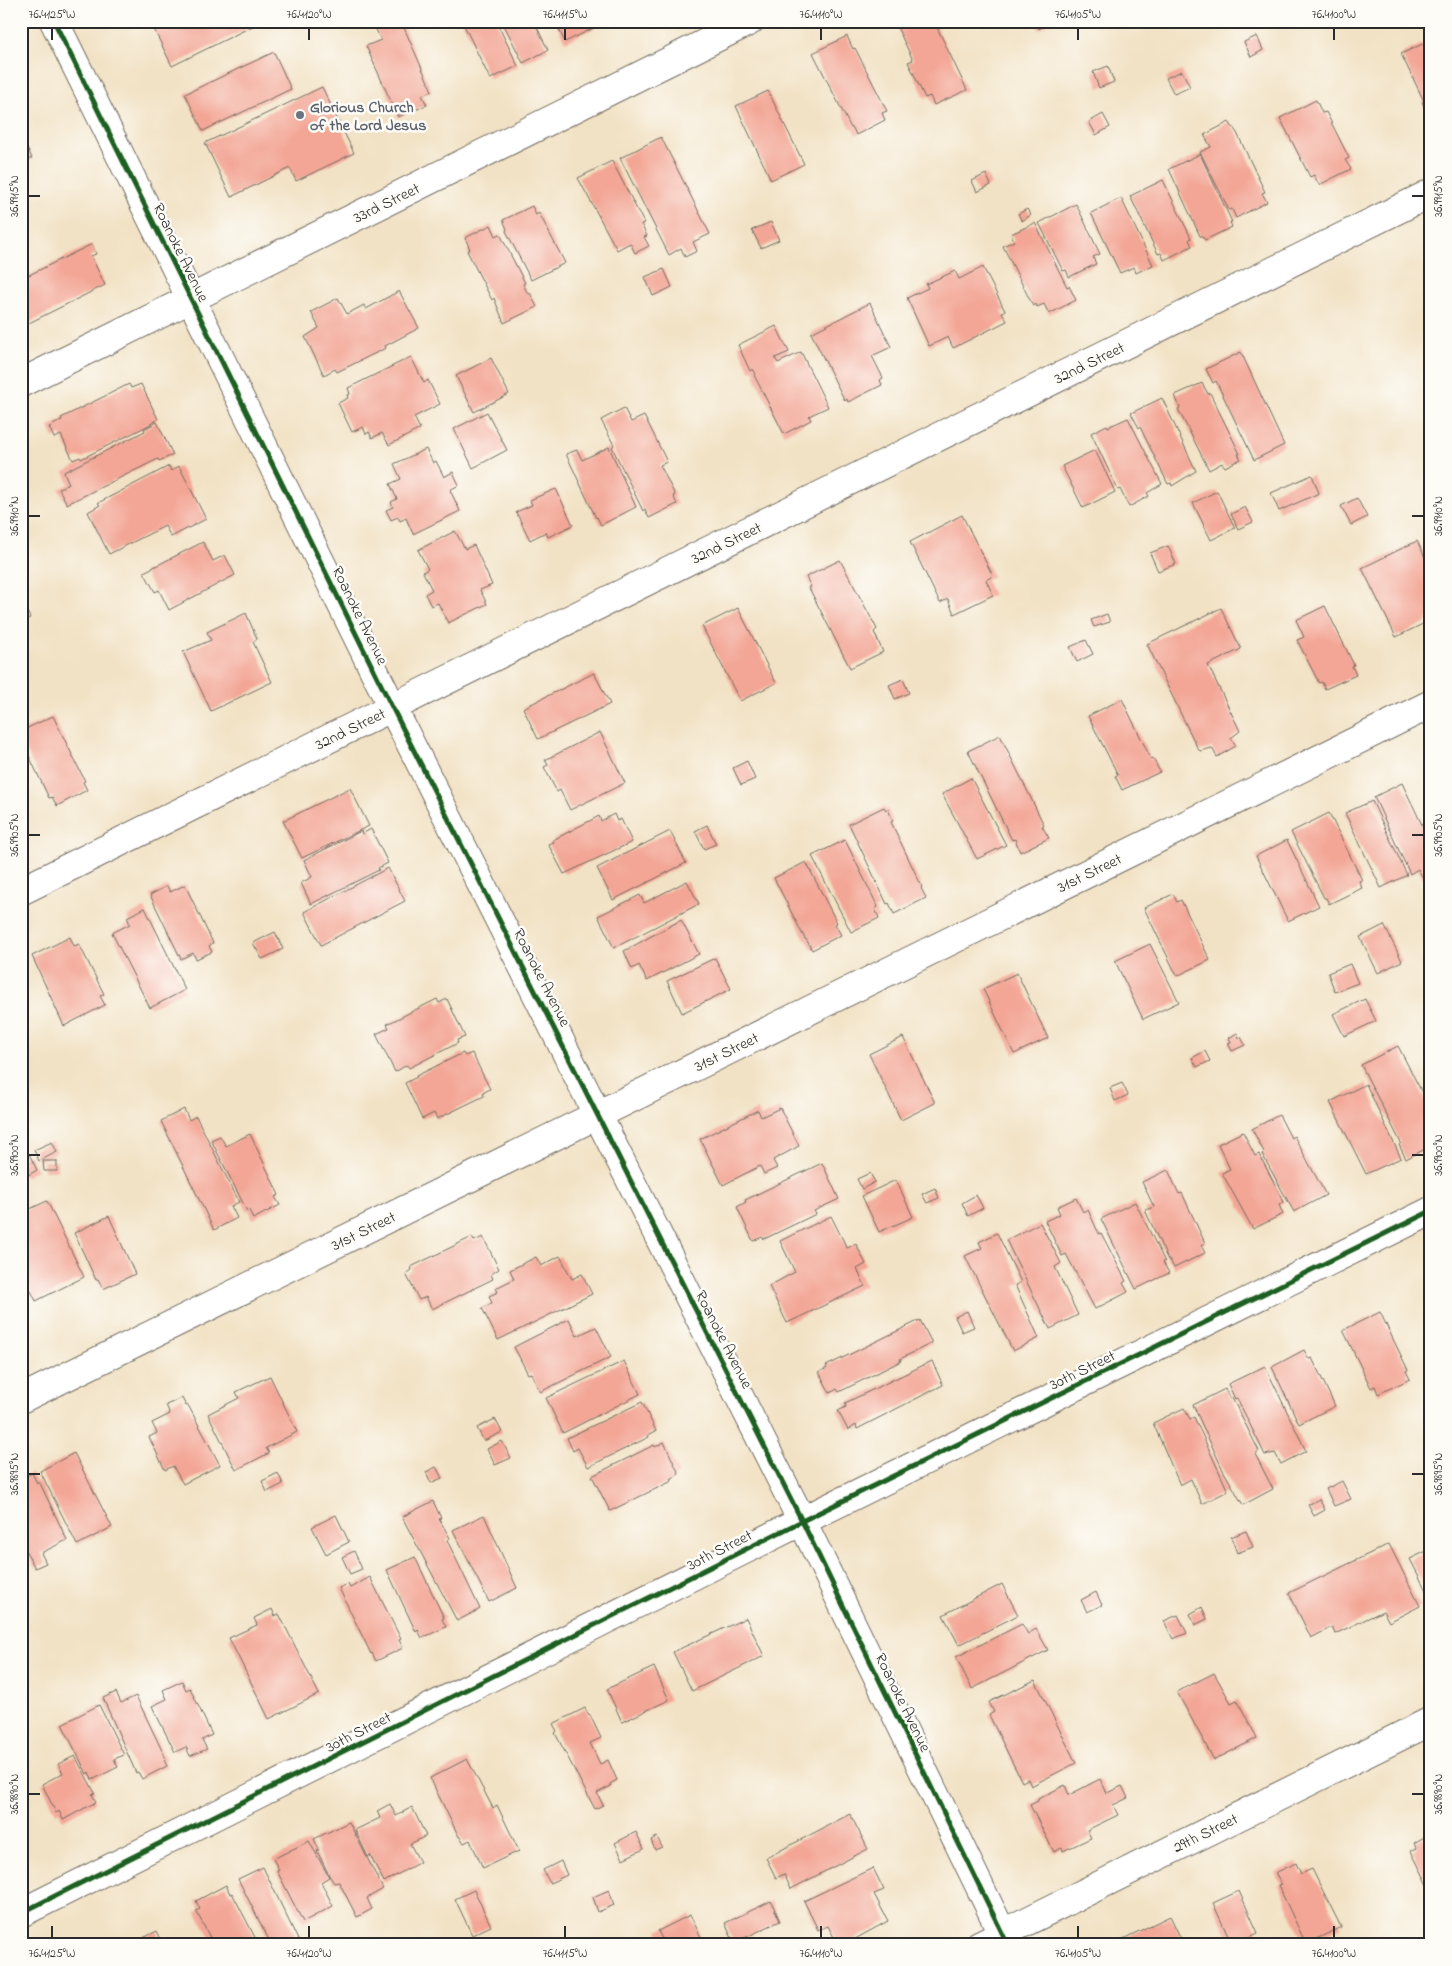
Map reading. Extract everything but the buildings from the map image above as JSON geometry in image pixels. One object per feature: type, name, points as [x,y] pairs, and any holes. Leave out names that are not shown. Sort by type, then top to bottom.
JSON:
[{"type":"street","name":"Roanoke Avenue","points":[[54,21],[392,707],[802,1521],[1005,1939]]},
{"type":"street","name":"33rd Street","points":[[21,383],[750,21]]},
{"type":"street","name":"32nd Street","points":[[21,891],[1431,193]]},
{"type":"street","name":"31st Street","points":[[21,1399],[1431,704]]},
{"type":"street","name":"30th Street","points":[[21,1913],[802,1521],[1431,1211]]},
{"type":"street","name":"29th Street","points":[[979,1945],[1005,1939],[1431,1721]]},
{"type":"cycle path","points":[[54,21],[392,707],[802,1521],[1008,1945]]},
{"type":"cycle path","points":[[21,1913],[802,1521],[1431,1211]]},
{"type":"place","name":"Glorious Church of the Lord Jesus","points":[[300,115]]}]
